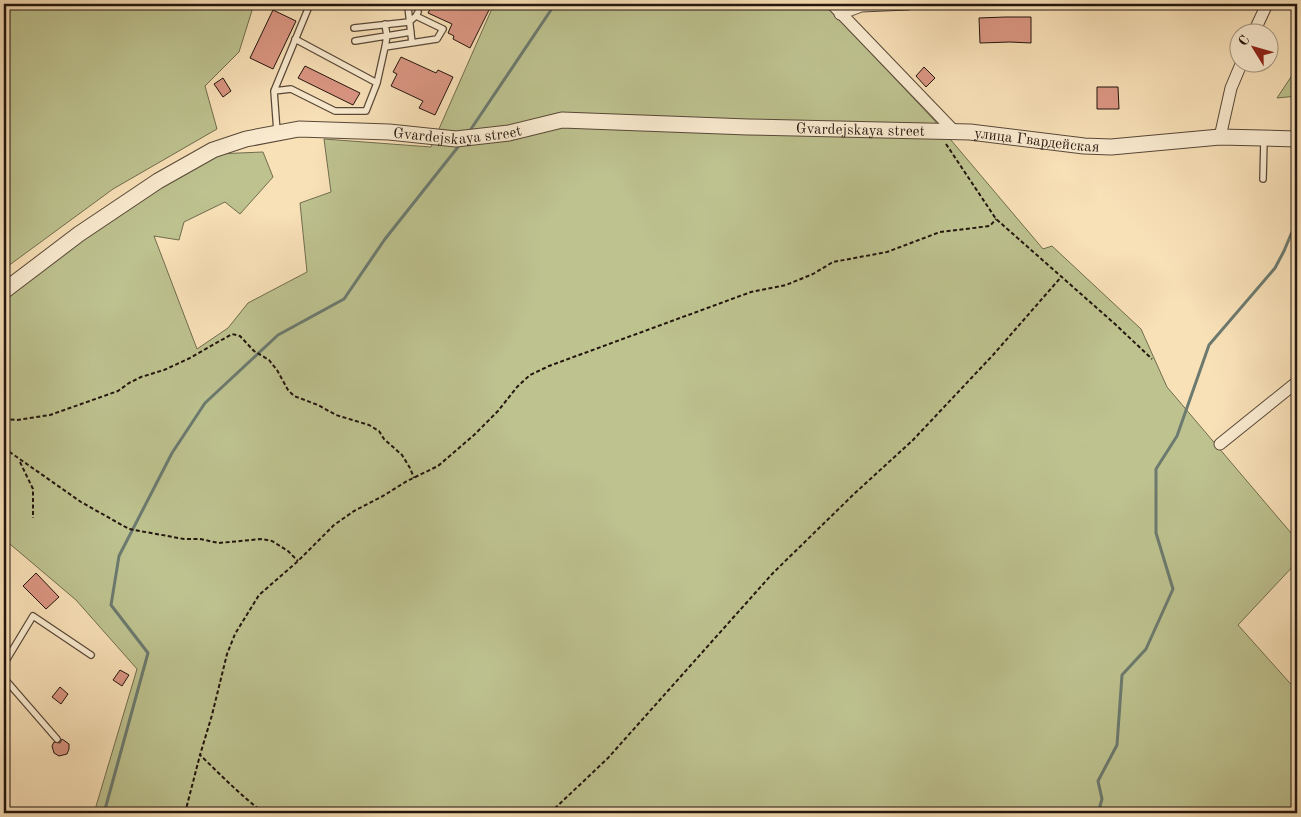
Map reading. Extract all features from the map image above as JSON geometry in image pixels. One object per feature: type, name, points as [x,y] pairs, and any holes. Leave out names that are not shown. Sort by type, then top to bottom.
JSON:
[{"type":"street","name":"улица Гвардейская","points":[[832,4],[955,132],[970,132],[1084,146],[1111,147],[1220,137],[1297,140]]},
{"type":"street","points":[[840,14],[861,6],[908,4]]},
{"type":"street","points":[[1259,22],[1267,4]]},
{"type":"street","points":[[1220,137],[1231,88],[1238,72]]},
{"type":"street","name":"Gvardejskaya street","points":[[4,291],[79,234],[158,180],[213,150],[246,139],[299,129],[371,131],[456,139],[509,133],[562,120],[955,132]]},
{"type":"street","points":[[1220,444],[1297,382]]},
{"type":"lane","points":[[278,133],[274,91],[310,4]]},
{"type":"lane","points":[[408,7],[412,43]]},
{"type":"lane","points":[[354,28],[409,22],[417,14],[443,29],[437,39],[385,47]]},
{"type":"lane","points":[[274,91],[290,89],[335,112],[366,111],[377,83],[385,47],[387,36],[385,24]]},
{"type":"lane","points":[[355,42],[411,32]]},
{"type":"lane","points":[[295,39],[377,83]]},
{"type":"lane","points":[[1263,179],[1264,138]]},
{"type":"lane","points":[[4,664],[33,616],[91,655]]},
{"type":"lane","points":[[4,678],[57,739]]},
{"type":"path","points":[[938,132],[996,219],[1062,276],[1152,359]]},
{"type":"path","points":[[185,813],[227,654],[235,634],[259,595],[298,561],[339,521],[438,466],[474,435],[530,375],[548,366],[751,292],[786,285],[813,274],[834,262],[887,252],[940,232],[990,226],[996,219]]},
{"type":"path","points":[[550,813],[608,758],[773,573],[855,493],[913,440],[993,355],[1062,276]]},
{"type":"path","points":[[4,419],[17,420],[50,415],[118,391],[140,377],[164,370],[190,358],[232,334],[240,336],[254,351],[268,360],[294,396],[318,405],[336,415],[369,425],[379,431],[384,439],[402,455],[414,478]]},
{"type":"path","points":[[4,448],[81,502],[129,529],[219,543],[261,539],[272,541],[288,551],[298,561]]},
{"type":"path","points":[[19,460],[32,489],[33,518]]},
{"type":"path","points":[[200,755],[224,776],[234,790],[264,813]]},
{"type":"green space","points":[[4,4],[254,4],[239,52],[205,86],[217,129],[113,189],[4,269]]},
{"type":"green space","points":[[494,4],[825,4],[934,120],[1043,249],[1052,246],[1141,329],[1167,387],[1297,540],[1297,562],[1238,625],[1297,691],[1297,813],[94,813],[137,669],[76,600],[4,539],[4,296],[155,188],[215,154],[263,152],[273,177],[240,214],[225,202],[184,222],[179,240],[154,236],[197,349],[228,328],[248,303],[307,272],[300,203],[331,192],[324,139],[431,147]]},
{"type":"green space","points":[[1297,68],[1297,96],[1277,98]]},
{"type":"building","points":[[433,4],[482,4],[490,8],[470,48],[453,39],[454,36],[448,33],[452,24],[428,13]]},
{"type":"building","points":[[273,10],[296,21],[273,69],[250,58]]},
{"type":"building","points":[[1031,17],[1031,43],[980,43],[979,18]]},
{"type":"building","points":[[401,57],[436,73],[438,70],[453,77],[435,115],[419,108],[423,101],[391,86],[397,74],[393,72]]},
{"type":"building","points":[[305,66],[360,93],[353,105],[298,78]]},
{"type":"building","points":[[924,67],[935,78],[926,87],[916,76]]},
{"type":"building","points":[[223,78],[231,91],[223,97],[214,84]]},
{"type":"building","points":[[1097,87],[1118,87],[1119,109],[1097,109]]},
{"type":"building","points":[[36,573],[59,597],[46,609],[23,586]]},
{"type":"building","points":[[120,670],[129,675],[122,686],[113,680]]},
{"type":"building","points":[[60,687],[68,694],[61,704],[52,697]]},
{"type":"building","points":[[62,739],[69,744],[69,749],[67,754],[59,756],[54,753],[52,746],[54,742],[60,743]]},
{"type":"waterway","points":[[471,129],[555,4]]},
{"type":"waterway","points":[[104,813],[148,653],[111,605],[119,556],[172,453],[205,403],[278,335],[344,299],[385,239],[458,147]]},
{"type":"waterway","points":[[1098,813],[1102,799],[1098,781],[1117,745],[1122,675],[1146,649],[1173,589],[1156,533],[1156,469],[1177,436],[1209,345],[1275,268],[1297,220]]}]
